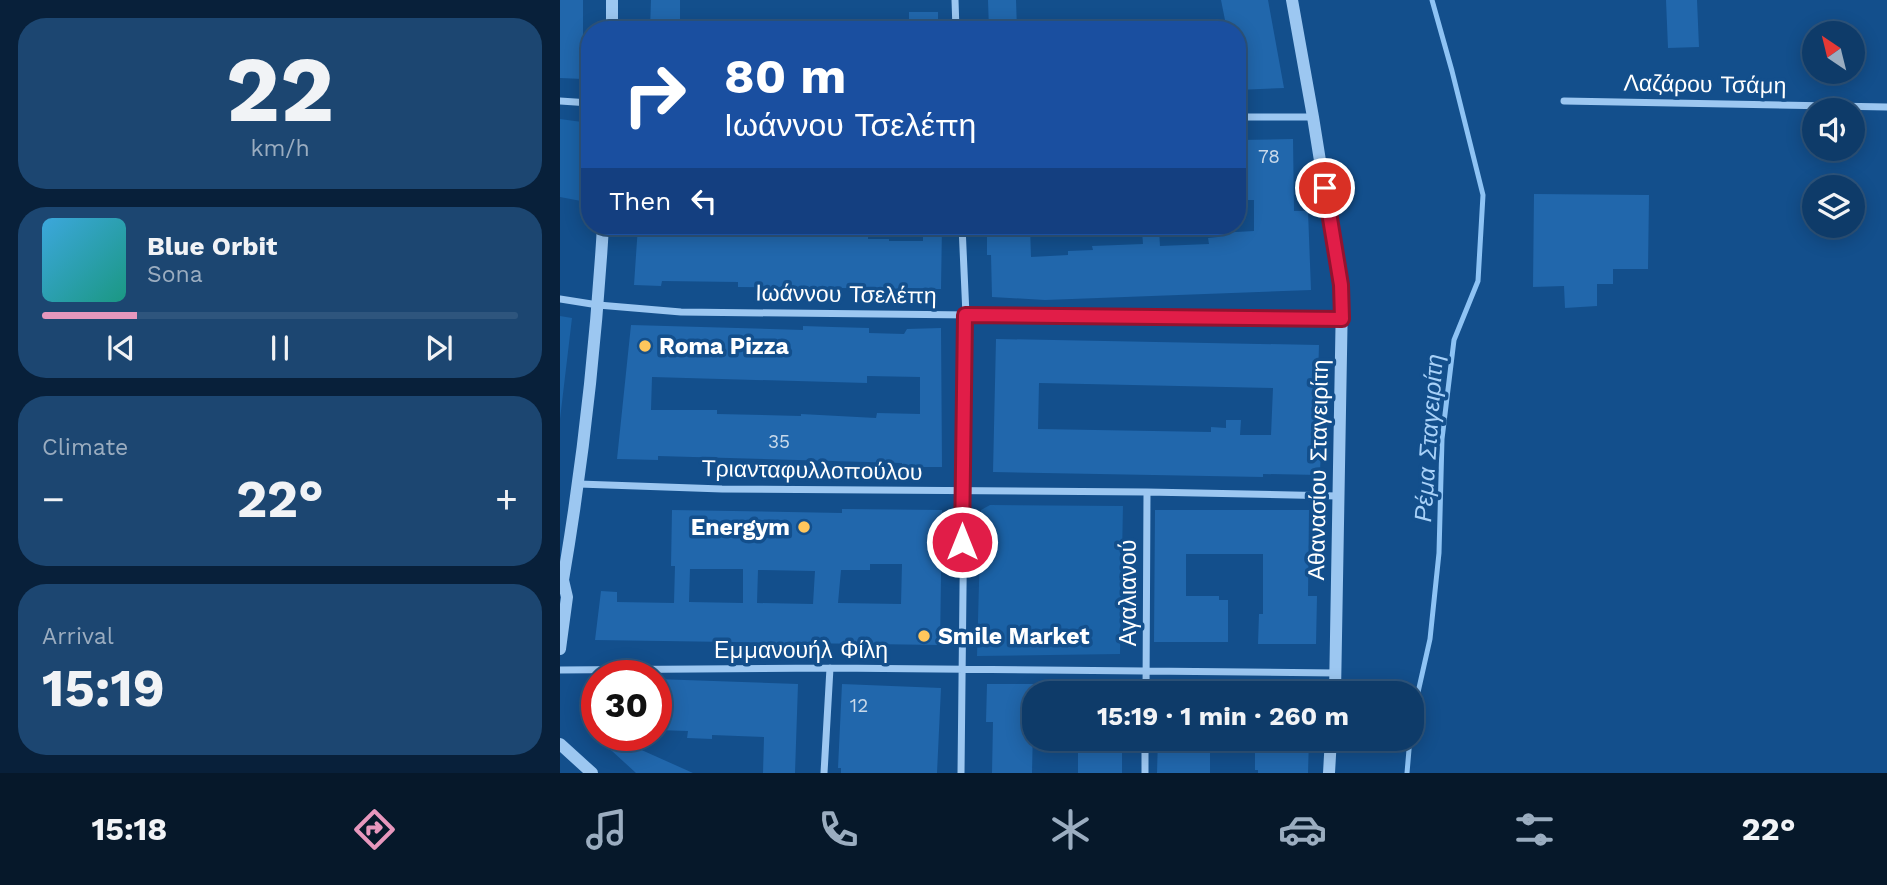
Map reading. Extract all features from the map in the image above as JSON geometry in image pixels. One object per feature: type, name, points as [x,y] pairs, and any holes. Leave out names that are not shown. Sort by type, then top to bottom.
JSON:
[{"type":"street","points":[[612,0],[612,21]]},
{"type":"street","points":[[955,0],[956,21]]},
{"type":"street","name":"Αθανασίου Σταγειρίτη","points":[[1292,0],[1341,285],[1336,681]]},
{"type":"street","points":[[560,101],[581,102]]},
{"type":"street","name":"Λαζάρου Τσάμη","points":[[1564,101],[1887,107]]},
{"type":"street","points":[[1246,117],[1313,117]]},
{"type":"street","points":[[560,649],[566,597],[562,583],[579,484],[598,306],[602,235]]},
{"type":"street","points":[[961,773],[965,315],[962,235]]},
{"type":"street","name":"Ιωάννου Τσελέπη","points":[[560,299],[598,306],[681,312],[1342,319]]},
{"type":"street","name":"Τριανταφυλλοπούλου","points":[[579,484],[722,489],[1338,496]]},
{"type":"street","name":"Αγαλιανού","points":[[1146,681],[1147,492]]},
{"type":"street","points":[[824,773],[830,668]]},
{"type":"street","name":"Εμμανουήλ Φίλη","points":[[560,670],[830,668],[1337,673]]},
{"type":"street","points":[[560,743],[592,773]]},
{"type":"street","points":[[1145,751],[1145,773]]},
{"type":"street","points":[[1329,773],[1330,751]]},
{"type":"shaded area","points":[[560,119],[581,122],[581,201],[560,197]]},
{"type":"shaded area","points":[[560,316],[572,318],[560,419]]},
{"type":"shaded area","points":[[990,505],[1123,506],[1120,654],[977,656],[981,510]]},
{"type":"building","points":[[560,0],[583,0],[581,79],[560,78]]},
{"type":"building","points":[[651,0],[680,0],[680,21],[650,21]]},
{"type":"building","points":[[988,0],[1016,0],[1017,21],[989,21]]},
{"type":"building","points":[[1221,0],[1268,0],[1284,88],[1246,90],[1246,21],[1225,21]]},
{"type":"building","points":[[1666,0],[1697,0],[1699,47],[1668,48]]},
{"type":"building","points":[[909,12],[938,12],[938,21],[909,21]]},
{"type":"building","points":[[1293,139],[1294,211],[1308,211],[1311,290],[1045,300],[992,297],[991,255],[987,255],[987,235],[1030,235],[1031,257],[1068,255],[1068,251],[1093,250],[1092,246],[1143,244],[1142,235],[1159,235],[1160,246],[1209,244],[1208,238],[1218,235],[1246,235],[1246,231],[1254,231],[1254,200],[1246,200],[1246,140]]},
{"type":"building","points":[[1534,194],[1649,195],[1648,269],[1613,269],[1613,284],[1597,284],[1597,306],[1565,308],[1564,286],[1533,287]]},
{"type":"building","points":[[637,235],[868,235],[868,239],[923,241],[923,235],[942,235],[941,289],[738,287],[738,282],[662,281],[661,286],[634,285]]},
{"type":"building","points":[[631,325],[803,330],[803,326],[869,328],[869,333],[904,334],[907,329],[941,328],[942,467],[902,467],[902,463],[658,456],[658,460],[617,459]],"holes":[[[867,376],[920,377],[920,414],[877,413],[876,418],[801,414],[717,414],[717,410],[651,410],[652,377],[867,383]]]},
{"type":"building","points":[[996,339],[1319,345],[1316,443],[1321,443],[1320,475],[1263,474],[1263,477],[993,472]],"holes":[[[1039,383],[1273,388],[1271,435],[1240,435],[1241,420],[1226,420],[1226,428],[1211,427],[1211,432],[1038,429]]]},
{"type":"building","points":[[842,509],[942,510],[940,645],[595,640],[601,591],[617,592],[617,602],[674,603],[675,566],[671,566],[672,510],[842,513]],"holes":[[[870,564],[902,564],[901,604],[838,603],[841,570],[870,570]],[[690,569],[743,569],[743,603],[689,602]],[[758,570],[815,571],[813,604],[757,603]]]},
{"type":"building","points":[[1155,510],[1309,510],[1308,596],[1317,596],[1316,644],[1258,644],[1259,614],[1263,614],[1263,554],[1186,554],[1186,596],[1219,596],[1219,600],[1228,600],[1228,642],[1154,642]]},
{"type":"building","points":[[672,680],[798,684],[795,773],[763,773],[764,737],[712,735],[712,739],[687,738],[688,731],[672,730]]},
{"type":"building","points":[[842,684],[941,688],[937,773],[841,773],[841,768],[838,768]]},
{"type":"building","points":[[987,684],[1022,684],[1022,751],[1032,751],[1032,773],[992,773],[993,722],[986,722]]},
{"type":"building","points":[[612,751],[644,751],[693,773],[636,773]]},
{"type":"building","points":[[1078,751],[1122,751],[1122,773],[1078,773]]},
{"type":"building","points":[[1158,751],[1210,751],[1210,773],[1157,773]]},
{"type":"building","points":[[1309,751],[1308,773],[1258,773],[1258,770],[1255,770],[1255,752]]},
{"type":"waterway","name":"Ρέμα Σταγειρίτη","points":[[1421,681],[1430,639],[1439,553],[1442,439],[1454,340],[1478,281],[1483,195],[1432,0]]},
{"type":"waterway","name":"Ρέμα Σταγειρίτη","points":[[1407,773],[1409,751]]},
{"type":"place","name":"Roma Pizza","points":[[645,346]]},
{"type":"place","name":"Energym","points":[[804,527]]},
{"type":"place","name":"Smile Market","points":[[924,636]]},
{"type":"route","points":[[962,542],[965,315],[1342,319],[1341,285],[1325,188]]}]
